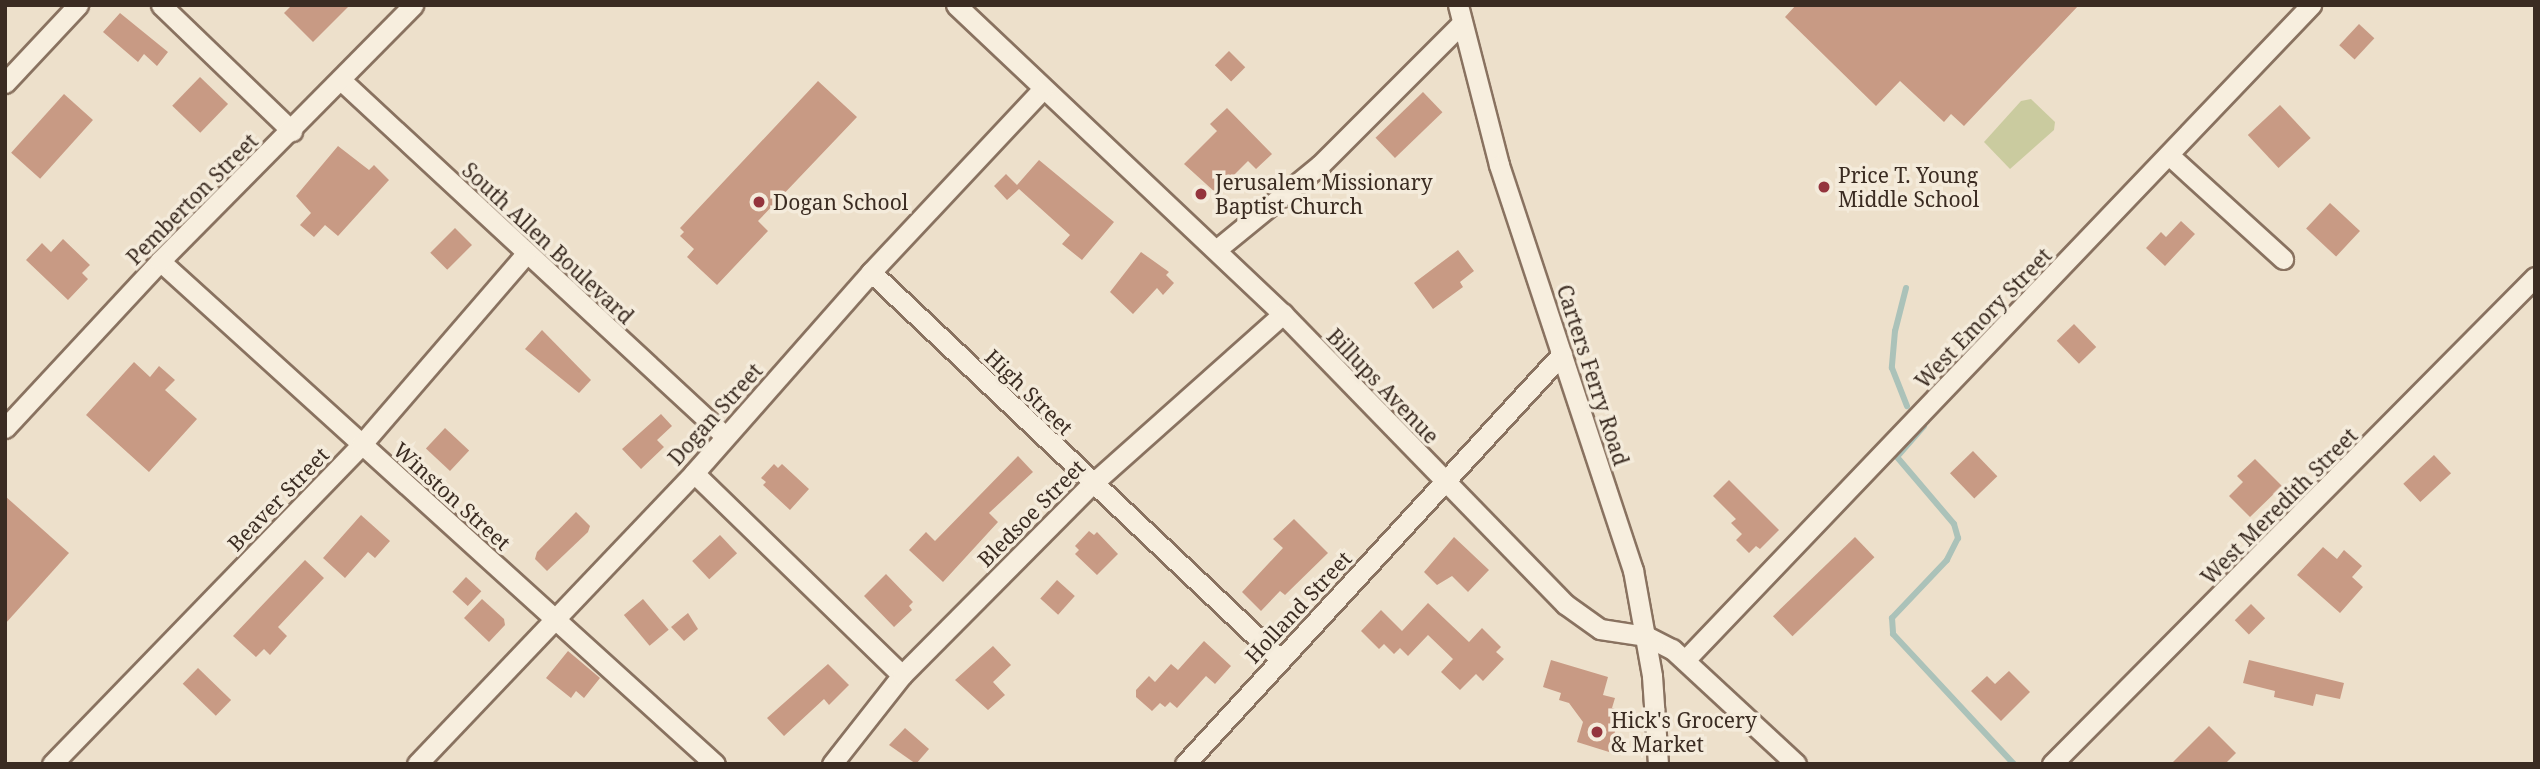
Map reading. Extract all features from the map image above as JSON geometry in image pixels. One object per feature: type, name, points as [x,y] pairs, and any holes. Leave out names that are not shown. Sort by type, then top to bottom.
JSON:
[{"type":"street","points":[[5,83],[78,5]]},
{"type":"street","points":[[161,5],[292,131]]},
{"type":"street","name":"Pemberton Street","points":[[5,428],[160,261],[342,81],[414,5]]},
{"type":"street","name":"Billups Avenue","points":[[956,5],[1283,314],[1445,483],[1580,617],[1600,629],[1646,636],[1686,659],[1796,764]]},
{"type":"street","name":"West Emory Street","points":[[1686,659],[2170,156],[2311,5]]},
{"type":"street","points":[[1216,250],[1320,165],[1460,14]]},
{"type":"street","name":"Carters Ferry Road","points":[[1460,14],[1499,165],[1623,535],[1646,636],[1658,764]]},
{"type":"street","name":"South Allen Boulevard","points":[[342,81],[525,255],[725,436]]},
{"type":"street","name":"Dogan Street","points":[[416,764],[553,617],[694,473],[871,272],[1042,89]]},
{"type":"street","points":[[2170,156],[2283,259]]},
{"type":"street","name":"Beaver Street","points":[[52,764],[361,445],[525,255]]},
{"type":"street","name":"Winston Street","points":[[160,261],[715,764]]},
{"type":"street","name":"High Street","points":[[871,272],[1280,659]]},
{"type":"street","name":"West Meredith Street","points":[[2052,764],[2535,277]]},
{"type":"street","name":"Bledsoe Street","points":[[832,764],[902,676],[1092,484],[1283,314]]},
{"type":"street","name":"Holland Street","points":[[1185,764],[1563,354]]},
{"type":"street","points":[[694,473],[902,676]]},
{"type":"green space","points":[[2031,99],[2055,122],[2054,130],[2010,169],[1984,142],[2021,101]]},
{"type":"building","points":[[292,5],[350,5],[313,42],[284,13]]},
{"type":"building","points":[[1796,5],[2079,5],[1964,126],[1951,114],[1944,122],[1900,81],[1876,106],[1785,17]]},
{"type":"building","points":[[120,13],[168,52],[157,66],[144,54],[138,62],[103,32]]},
{"type":"building","points":[[2359,24],[2374,38],[2355,60],[2339,45]]},
{"type":"building","points":[[1229,51],[1245,67],[1231,81],[1215,65]]},
{"type":"building","points":[[200,77],[228,104],[200,133],[172,106]]},
{"type":"building","points":[[818,81],[857,117],[758,221],[768,231],[717,285],[687,257],[694,249],[680,236],[684,232],[680,228]]},
{"type":"building","points":[[1423,92],[1442,112],[1395,158],[1376,138]]},
{"type":"building","points":[[64,94],[93,120],[40,179],[11,153]]},
{"type":"building","points":[[2280,105],[2311,138],[2279,168],[2248,135]]},
{"type":"building","points":[[1227,108],[1272,154],[1256,169],[1248,161],[1216,193],[1184,164],[1217,131],[1210,124]]},
{"type":"building","points":[[338,146],[369,170],[374,165],[389,180],[338,236],[325,225],[314,237],[300,225],[311,213],[296,196]]},
{"type":"building","points":[[1039,160],[1114,222],[1082,260],[1062,244],[1070,235],[1019,189],[1007,200],[994,186],[1006,174],[1017,185]]},
{"type":"building","points":[[2330,203],[2360,231],[2336,257],[2306,229]]},
{"type":"building","points":[[2181,221],[2195,234],[2165,266],[2146,248],[2161,232],[2166,237]]},
{"type":"building","points":[[455,228],[472,245],[447,270],[430,253]]},
{"type":"building","points":[[63,239],[90,265],[82,273],[88,279],[68,300],[26,260],[42,243],[51,252]]},
{"type":"building","points":[[1458,250],[1474,271],[1460,282],[1463,287],[1433,309],[1414,283]]},
{"type":"building","points":[[1141,252],[1169,272],[1166,275],[1174,283],[1163,295],[1157,288],[1133,314],[1110,292]]},
{"type":"building","points":[[2074,324],[2096,347],[2079,364],[2057,341]]},
{"type":"building","points":[[542,330],[591,380],[579,393],[525,349]]},
{"type":"building","points":[[134,362],[150,377],[159,366],[175,380],[165,390],[197,419],[149,472],[86,415]]},
{"type":"building","points":[[661,414],[672,426],[657,440],[664,447],[641,469],[622,449]]},
{"type":"building","points":[[445,428],[469,451],[450,471],[426,448]]},
{"type":"building","points":[[1973,451],[1997,476],[1974,498],[1950,473]]},
{"type":"building","points":[[2434,455],[2451,473],[2420,502],[2403,484]]},
{"type":"building","points":[[1018,456],[1033,472],[989,513],[998,522],[943,582],[909,550],[926,532],[935,541]]},
{"type":"building","points":[[2255,459],[2282,486],[2250,517],[2229,496],[2243,482],[2237,476]]},
{"type":"building","points":[[774,464],[778,468],[782,464],[809,489],[790,510],[763,485],[766,482],[761,478]]},
{"type":"building","points":[[1729,480],[1779,530],[1760,549],[1756,546],[1749,553],[1736,540],[1742,534],[1731,523],[1736,519],[1713,496]]},
{"type":"building","points":[[5,496],[69,553],[5,624]]},
{"type":"building","points":[[576,512],[590,526],[588,532],[547,571],[535,559],[537,552]]},
{"type":"building","points":[[361,515],[390,541],[375,558],[368,552],[345,578],[323,558]]},
{"type":"building","points":[[1294,519],[1328,553],[1285,595],[1280,591],[1261,611],[1242,592],[1283,548],[1273,539]]},
{"type":"building","points":[[1089,531],[1094,535],[1097,532],[1118,554],[1097,575],[1075,554],[1079,550],[1075,546]]},
{"type":"building","points":[[720,535],[737,553],[709,579],[692,561]]},
{"type":"building","points":[[1454,537],[1489,570],[1468,592],[1452,576],[1437,585],[1424,572]]},
{"type":"building","points":[[1855,537],[1874,557],[1792,636],[1773,616]]},
{"type":"building","points":[[2323,547],[2337,559],[2344,550],[2362,566],[2352,577],[2363,587],[2340,613],[2297,575]]},
{"type":"building","points":[[305,560],[324,578],[278,627],[287,636],[270,655],[264,649],[256,657],[233,636]]},
{"type":"building","points":[[886,574],[913,602],[909,606],[912,610],[894,627],[864,596]]},
{"type":"building","points":[[466,577],[481,591],[468,606],[452,592]]},
{"type":"building","points":[[1057,580],[1075,596],[1058,615],[1040,599]]},
{"type":"building","points":[[482,599],[504,619],[505,625],[489,642],[464,618]]},
{"type":"building","points":[[643,599],[669,630],[650,646],[624,615]]},
{"type":"building","points":[[1428,603],[1469,642],[1482,628],[1501,647],[1496,652],[1504,659],[1483,681],[1476,674],[1460,690],[1441,672],[1453,659],[1428,635],[1408,656],[1400,648],[1394,654],[1384,644],[1379,649],[1361,631],[1381,610],[1402,631]]},
{"type":"building","points":[[2251,604],[2265,618],[2249,634],[2235,620]]},
{"type":"building","points":[[688,613],[698,629],[684,641],[671,627]]},
{"type":"building","points":[[1204,641],[1231,666],[1215,684],[1206,676],[1177,708],[1170,702],[1165,707],[1160,703],[1152,711],[1136,697],[1136,690],[1149,676],[1155,682],[1171,664],[1178,670]]},
{"type":"building","points":[[993,646],[1011,665],[993,682],[1005,695],[988,710],[955,680]]},
{"type":"building","points":[[568,651],[600,678],[584,698],[576,691],[571,698],[546,678]]},
{"type":"building","points":[[1551,660],[1608,677],[1603,695],[1615,698],[1612,708],[1621,711],[1609,752],[1577,742],[1583,722],[1569,703],[1559,700],[1561,693],[1543,687]]},
{"type":"building","points":[[2249,660],[2344,683],[2340,699],[2316,694],[2313,706],[2274,697],[2275,691],[2243,683]]},
{"type":"building","points":[[828,664],[849,685],[829,705],[824,699],[784,736],[767,718]]},
{"type":"building","points":[[198,668],[231,700],[216,716],[183,684]]},
{"type":"building","points":[[2009,671],[2030,692],[2001,721],[1971,691],[1987,676],[1995,684]]},
{"type":"building","points":[[2209,726],[2236,753],[2225,764],[2171,764]]},
{"type":"building","points":[[905,728],[929,749],[916,764],[889,745]]},
{"type":"waterway","points":[[1906,288],[1895,331],[1892,368],[1907,406]]},
{"type":"waterway","points":[[1924,426],[1897,457],[1954,524],[1958,538],[1947,560],[1892,618],[1893,634],[2014,764]]},
{"type":"place","name":"Price T. Young Middle School","points":[[1824,187]]},
{"type":"place","name":"Jerusalem Missionary Baptist Church","points":[[1201,194]]},
{"type":"place","name":"Dogan School","points":[[759,202]]},
{"type":"place","name":"Hick's Grocery & Market","points":[[1597,732]]}]
